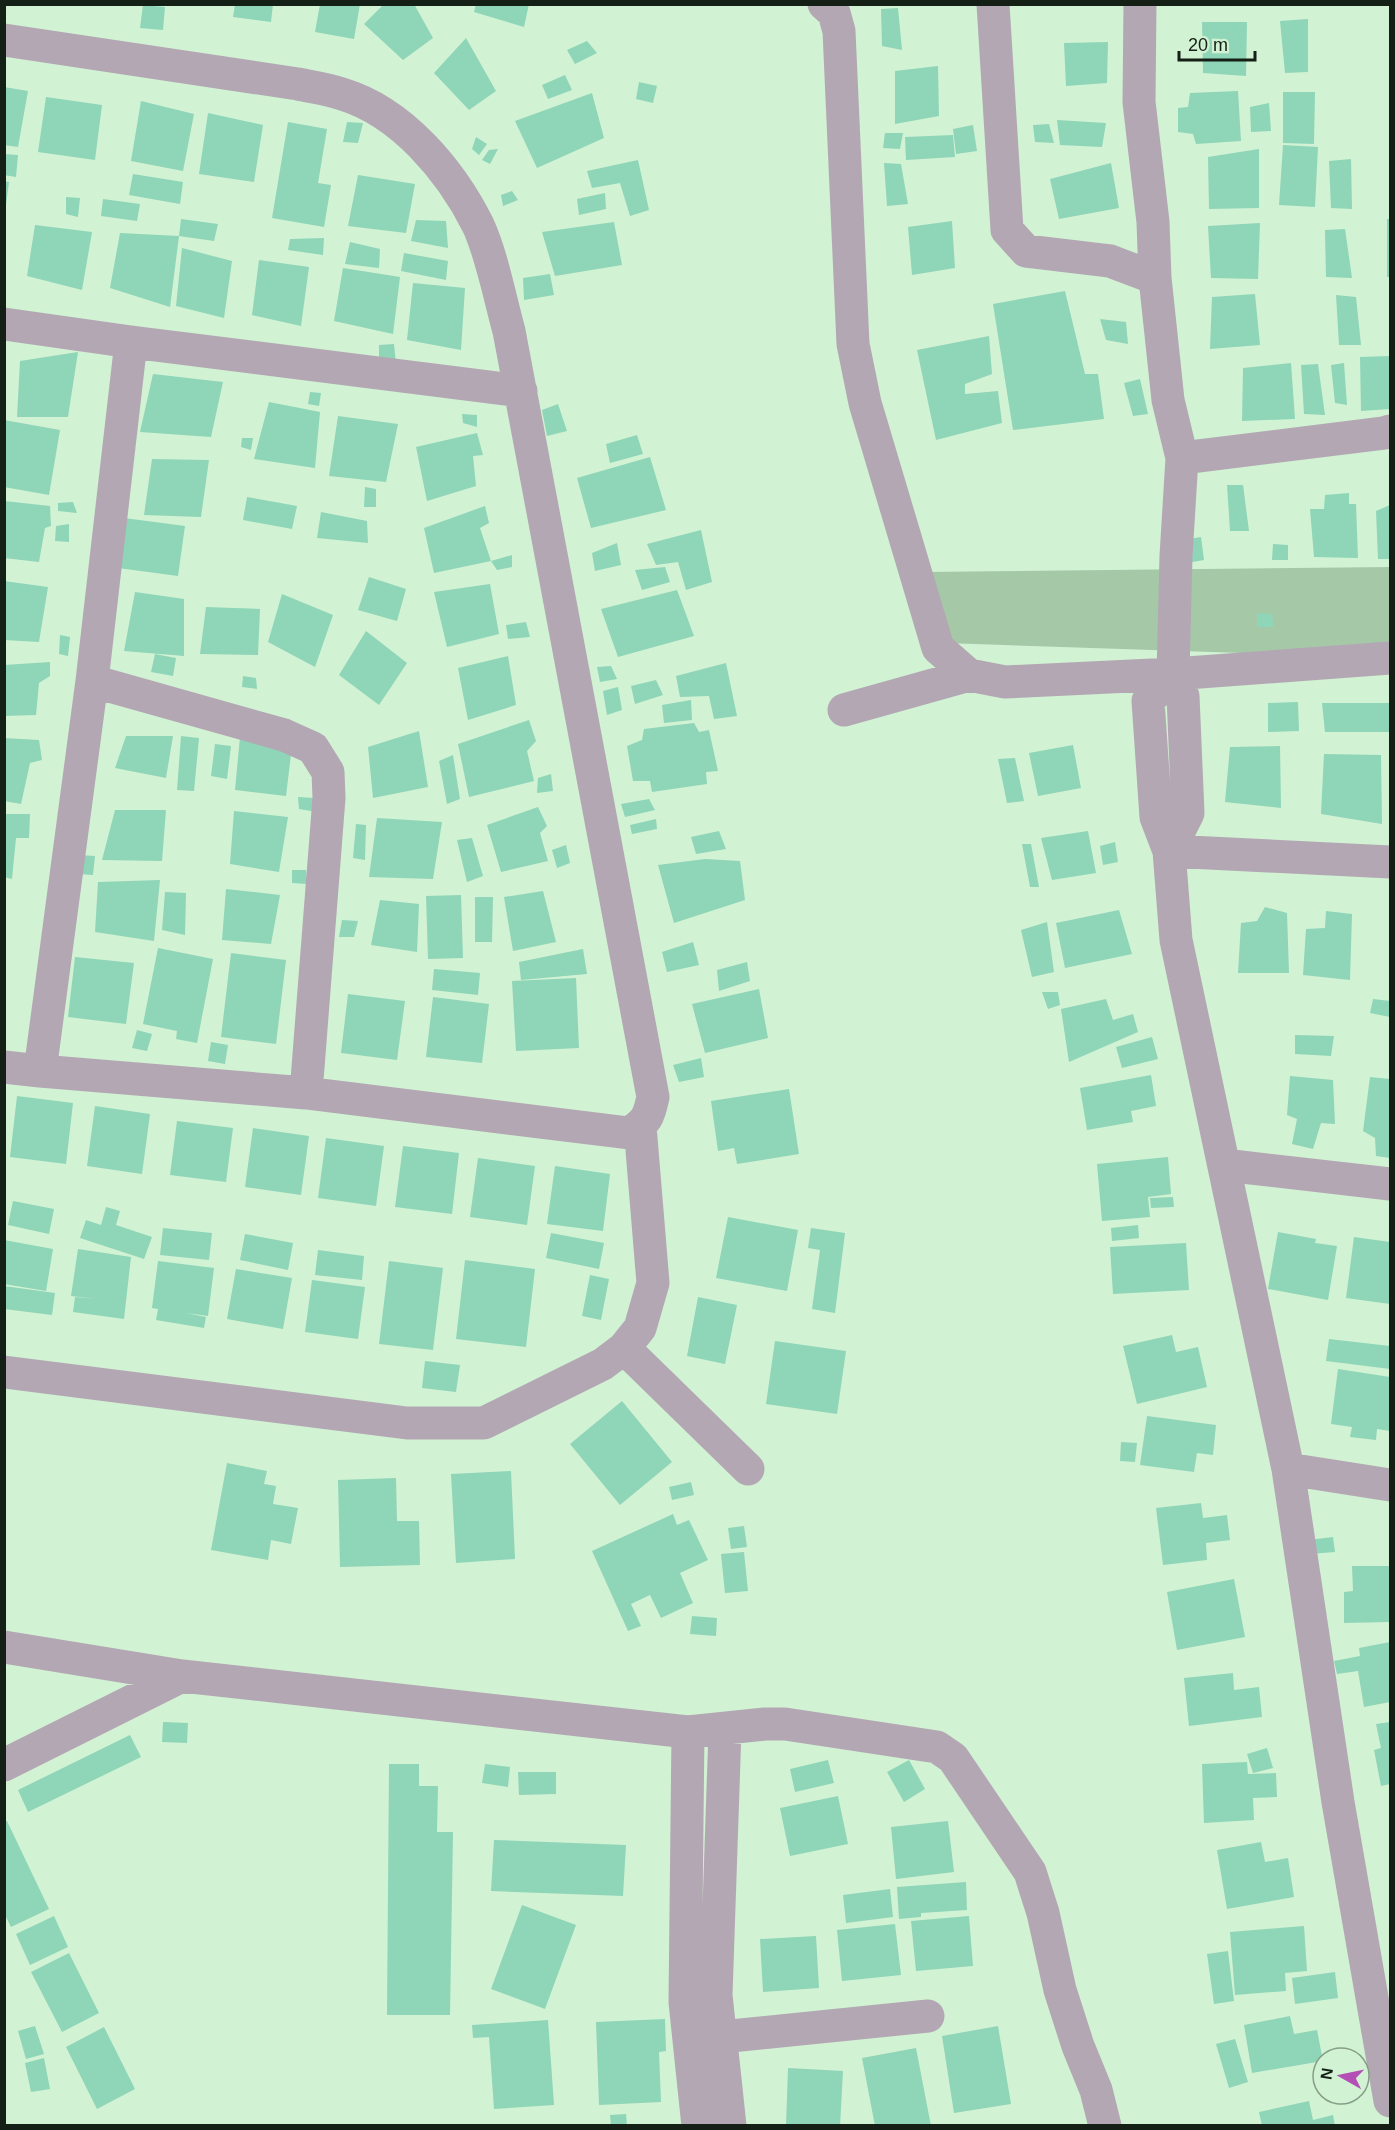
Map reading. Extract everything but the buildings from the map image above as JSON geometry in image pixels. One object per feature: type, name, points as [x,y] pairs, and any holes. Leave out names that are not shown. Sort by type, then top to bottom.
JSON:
[{"type":"street","points":[[824,4],[834,13],[839,31],[853,344],[864,403],[938,648],[969,675]]},
{"type":"street","points":[[993,4],[1007,230],[1026,252],[1110,261],[1155,278]]},
{"type":"street","points":[[1140,4],[1139,102],[1153,222],[1155,278],[1168,399],[1182,459],[1176,555],[1173,674],[1148,701],[1156,817],[1169,851],[1176,940],[1288,1469],[1338,1802],[1390,2101]]},
{"type":"street","points":[[4,39],[298,84],[343,94],[377,109],[424,146],[460,194],[478,226],[509,331],[653,1096],[649,1115],[640,1126],[629,1133],[306,1093],[4,1067]]},
{"type":"street","points":[[4,324],[521,391]]},
{"type":"street","points":[[40,1071],[92,681],[131,342]]},
{"type":"street","points":[[1182,459],[1390,431]]},
{"type":"street","points":[[844,710],[969,675],[1005,682],[1173,674],[1390,658]]},
{"type":"street","points":[[92,681],[284,735],[313,748],[328,772],[329,798],[306,1093]]},
{"type":"street","points":[[1169,851],[1390,862]]},
{"type":"street","points":[[4,1372],[406,1423],[484,1423],[603,1364],[624,1348],[639,1328],[653,1283],[640,1126]]},
{"type":"street","points":[[1224,1165],[1390,1184]]},
{"type":"street","points":[[624,1348],[748,1469]]},
{"type":"street","points":[[1288,1469],[1390,1485]]},
{"type":"street","points":[[4,1647],[182,1676],[688,1732],[785,1724],[937,1747],[953,1758],[1030,1872],[1048,1932],[1060,1990],[1078,2046],[1096,2090],[1105,2126]]},
{"type":"street","points":[[4,1765],[182,1676]]},
{"type":"street","points":[[725,1730],[716,1995],[730,2126]]},
{"type":"street","points":[[688,1732],[686,2001],[698,2126]]},
{"type":"street","points":[[721,2037],[928,2016]]},
{"type":"green space","points":[[1390,567],[1390,658],[945,643],[924,572]]}]
